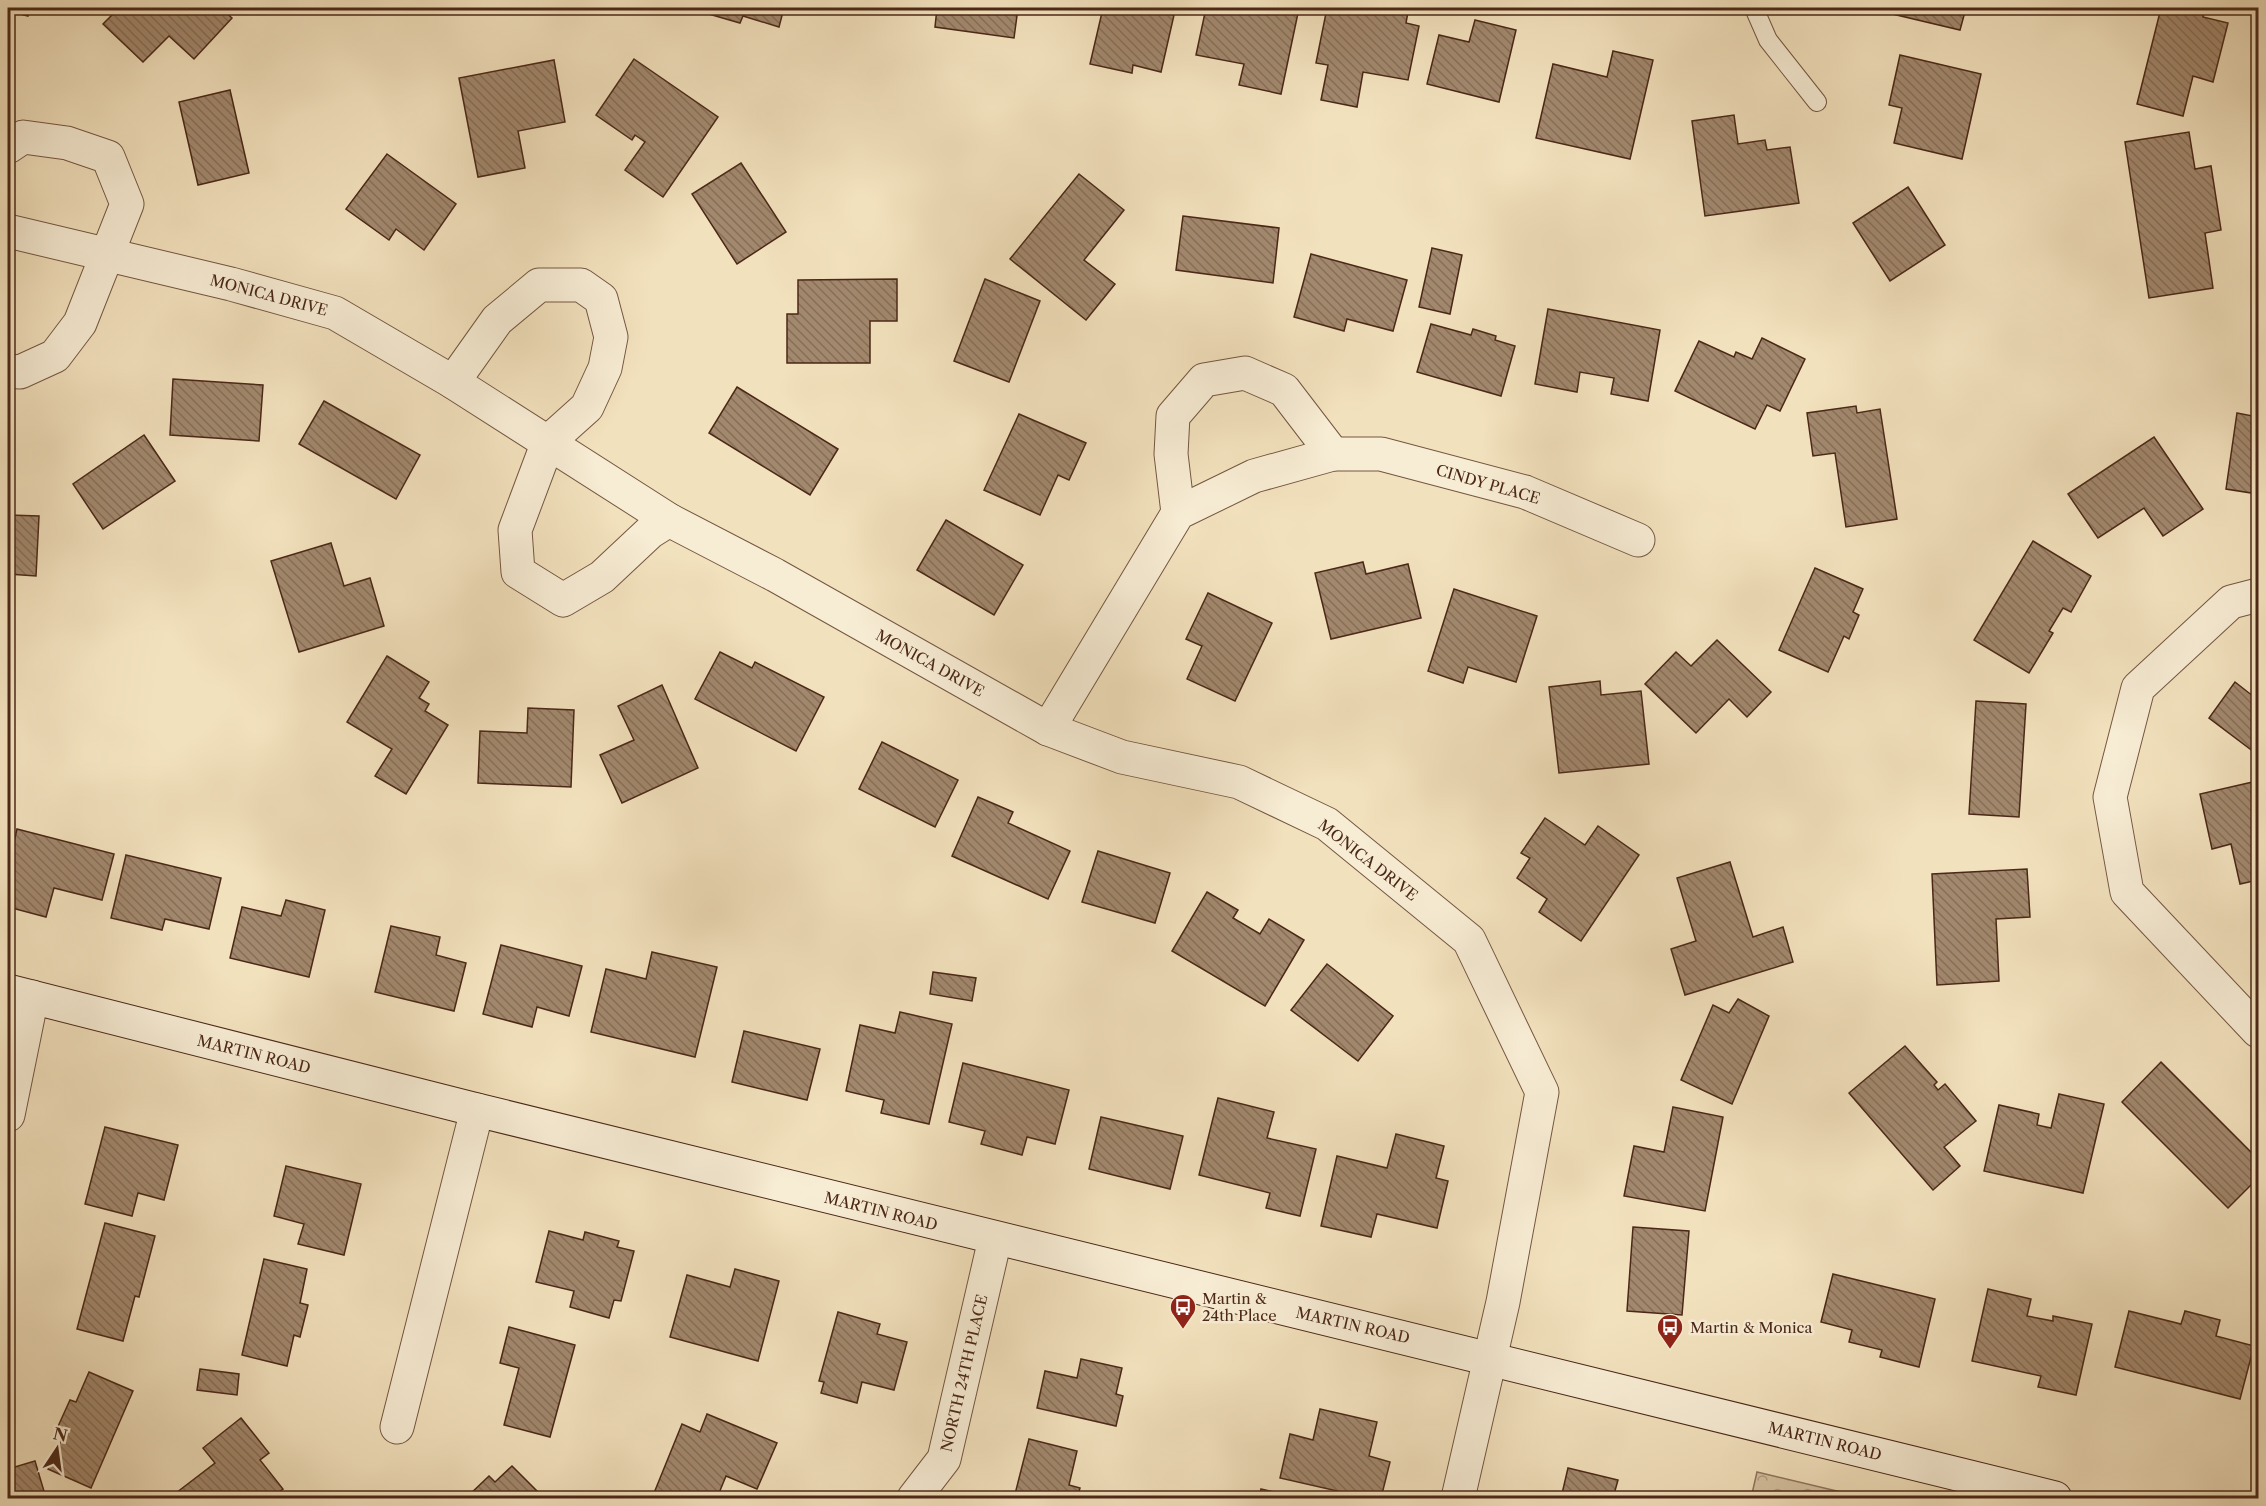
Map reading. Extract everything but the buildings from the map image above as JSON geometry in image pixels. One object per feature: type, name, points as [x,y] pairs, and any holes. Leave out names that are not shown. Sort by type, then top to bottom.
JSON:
[{"type":"street","points":[[8,147],[23,137],[68,142],[108,157],[127,204],[80,323],[55,356],[20,372],[8,371]]},
{"type":"street","name":"MONICA DRIVE","points":[[8,231],[105,256],[231,284],[335,313],[453,382],[669,520],[775,575],[1048,729],[1122,757],[1239,782],[1327,824],[1469,940],[1542,1092],[1491,1358],[1458,1498]]},
{"type":"street","points":[[453,382],[497,320],[539,285],[581,285],[601,299],[611,337],[605,368],[587,407],[548,442],[515,530],[518,572],[563,600],[602,577],[650,532],[669,520]]},
{"type":"street","points":[[1048,729],[1178,513],[1171,454],[1173,416],[1204,380],[1245,373],[1284,390],[1333,454]]},
{"type":"street","name":"CINDY PLACE","points":[[1178,513],[1254,476],[1333,454],[1381,454],[1525,492],[1638,540]]},
{"type":"street","points":[[2259,595],[2230,602],[2138,688],[2110,797],[2127,892],[2259,1030]]},
{"type":"street","name":"MARTIN ROAD","points":[[8,1116],[20,994],[995,1239],[1491,1358],[2055,1498]]},
{"type":"street","points":[[398,1427],[477,1110]]},
{"type":"street","name":"NORTH 24TH PLACE","points":[[914,1498],[944,1460],[995,1239]]},
{"type":"lane","points":[[1754,8],[1768,40],[1817,102]]},
{"type":"green space","points":[[1757,1472],[1866,1498],[1751,1498]]},
{"type":"place","name":"Martin & 24th Place","points":[[1183,1330]]},
{"type":"place","name":"Martin & Monica","points":[[1670,1350]]}]
